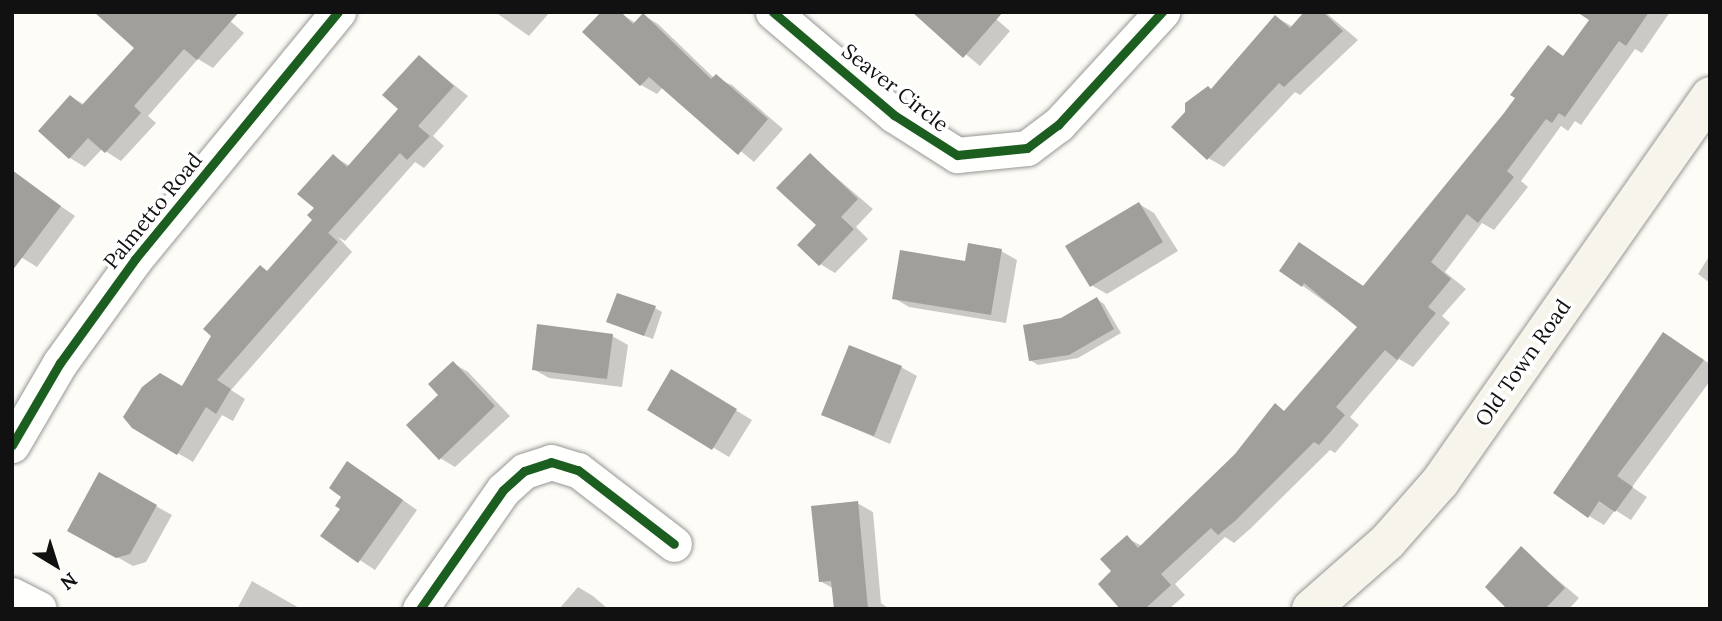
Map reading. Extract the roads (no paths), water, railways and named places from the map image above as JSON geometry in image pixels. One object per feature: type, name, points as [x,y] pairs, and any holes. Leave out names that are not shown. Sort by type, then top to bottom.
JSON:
[{"type":"main road","name":"Old Town Road","points":[[1311,609],[1388,541],[1440,482],[1708,104]]},
{"type":"street","name":"Palmetto Road","points":[[12,444],[60,363],[135,259],[338,12]]},
{"type":"street","name":"Seaver Circle","points":[[773,12],[894,116],[957,155],[968,155],[1027,148],[1058,125],[1162,12]]},
{"type":"street","points":[[420,609],[503,490],[524,471],[551,462],[578,470],[674,544]]},
{"type":"street","points":[[12,594],[39,609]]}]
